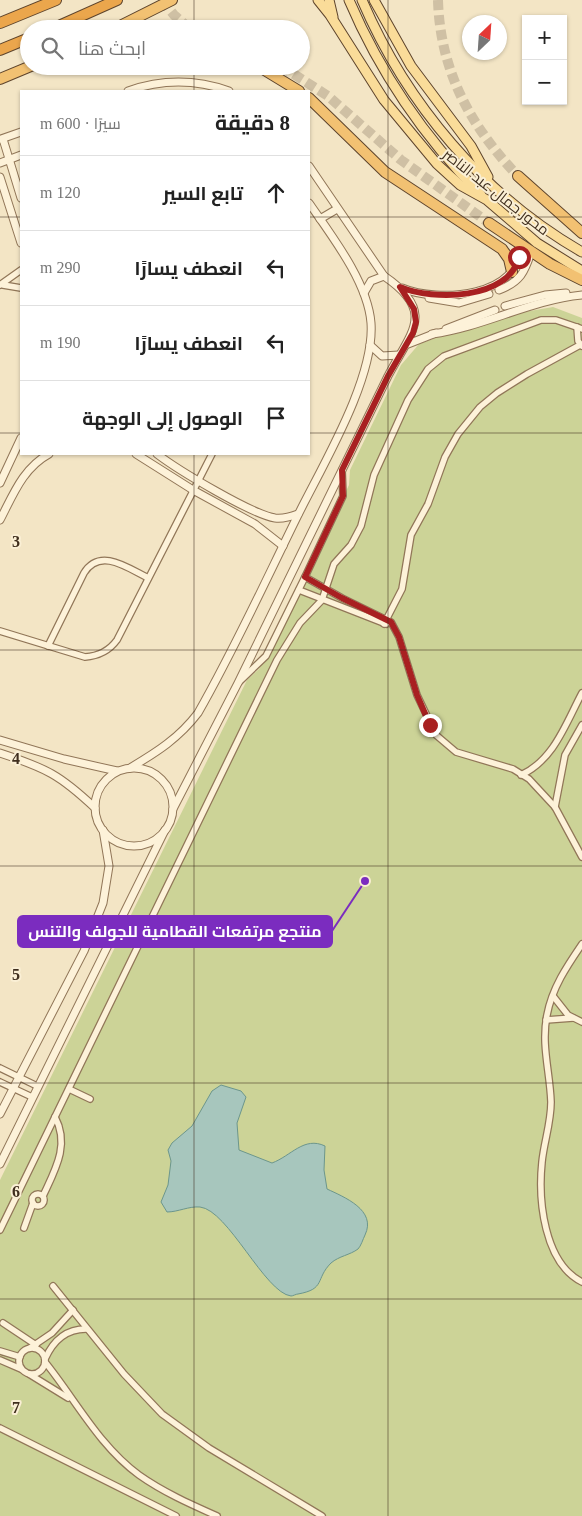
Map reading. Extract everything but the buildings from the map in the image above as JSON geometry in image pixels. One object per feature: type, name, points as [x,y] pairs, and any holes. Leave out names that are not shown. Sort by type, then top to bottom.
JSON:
[{"type":"highway","points":[[0,23],[56,0]]},
{"type":"highway","points":[[72,20],[117,0]]},
{"type":"highway","points":[[132,20],[172,0]]},
{"type":"highway","points":[[0,50],[20,42]]},
{"type":"highway","points":[[0,79],[20,70]]},
{"type":"highway","points":[[273,75],[297,90]]},
{"type":"highway","points":[[310,99],[384,172],[502,249],[509,259],[512,272]]},
{"type":"highway","points":[[518,176],[582,233]]},
{"type":"highway","points":[[489,223],[531,252],[582,280]]},
{"type":"main road","name":"محور جمال عبد الناصر","points":[[318,0],[335,22],[372,83],[409,133],[452,178],[487,200],[538,243],[582,271]]},
{"type":"main road","points":[[329,0],[335,22]]},
{"type":"main road","points":[[349,0],[379,61],[409,108],[447,158],[487,200]]},
{"type":"main road","points":[[362,0],[391,58],[416,97],[445,134],[490,184]]},
{"type":"main road","name":"محور جمال عبد الناصر","points":[[374,0],[411,66],[477,155],[490,184],[538,224],[582,252]]},
{"type":"street","points":[[132,90],[150,85],[180,81],[226,90]]},
{"type":"street","points":[[20,132],[2,139],[20,195]]},
{"type":"street","points":[[0,163],[20,155]]},
{"type":"street","points":[[310,167],[384,276],[400,287],[432,300],[452,303],[473,300],[489,294]]},
{"type":"street","points":[[0,177],[20,240]]},
{"type":"street","points":[[0,740],[72,761],[117,771],[130,768],[172,742],[198,713],[283,546],[356,394],[367,364],[371,324],[364,293],[310,204]]},
{"type":"street","points":[[320,219],[338,209]]},
{"type":"street","points":[[419,294],[442,297],[466,294],[502,281],[512,272],[518,261],[519,244]]},
{"type":"street","points":[[499,290],[514,284],[521,278],[531,252]]},
{"type":"street","points":[[2,285],[20,271]]},
{"type":"street","points":[[364,293],[371,281],[384,276]]},
{"type":"street","points":[[2,285],[20,288]]},
{"type":"street","points":[[0,1164],[165,830],[173,809],[238,683],[399,356],[408,344],[416,322],[414,309],[400,287]]},
{"type":"street","points":[[506,306],[545,295],[582,295]]},
{"type":"street","points":[[432,334],[474,326],[552,300],[582,295]]},
{"type":"street","points":[[408,344],[495,310]]},
{"type":"street","points":[[0,1230],[276,660],[300,623],[322,600],[334,564],[351,545],[361,526],[374,475],[408,400],[435,362],[454,351],[533,322],[556,320],[579,328],[578,341],[581,346],[527,374],[497,393],[480,407],[458,434],[445,457],[428,504],[411,535],[402,589],[386,621]]},
{"type":"street","points":[[370,345],[382,356],[399,356]]},
{"type":"street","points":[[0,483],[20,440]]},
{"type":"street","points":[[0,520],[26,473],[33,464],[47,455]]},
{"type":"street","points":[[138,455],[193,490],[255,524],[283,546]]},
{"type":"street","points":[[160,455],[199,481],[267,516],[283,518],[298,514]]},
{"type":"street","points":[[0,631],[85,657],[107,651],[117,640],[212,455]]},
{"type":"street","points":[[238,683],[266,656],[299,590],[343,496],[342,470]]},
{"type":"street","points":[[48,646],[84,573],[92,564],[110,560],[148,578]]},
{"type":"street","points":[[305,577],[393,625],[401,642],[417,695],[430,725],[440,740],[461,754],[503,766],[522,775],[535,785],[555,808],[582,857]]},
{"type":"street","points":[[299,590],[322,600],[386,621]]},
{"type":"street","points":[[522,775],[534,768],[548,755],[582,693]]},
{"type":"street","points":[[555,808],[565,755],[582,724]]},
{"type":"street","points":[[0,753],[41,767],[56,775],[95,808],[103,830],[109,866],[103,903],[84,950],[0,1114]]},
{"type":"street","points":[[130,768],[152,772],[161,778],[170,792],[173,809]]},
{"type":"street","points":[[95,808],[101,786],[117,771]]},
{"type":"street","points":[[103,830],[119,842],[139,845],[153,840],[165,830]]},
{"type":"street","points":[[582,944],[564,970],[553,996],[546,1020],[545,1052],[550,1106],[542,1164],[546,1231],[558,1258],[567,1271],[582,1282]]},
{"type":"street","points":[[553,996],[563,1010],[582,1022]]},
{"type":"street","points":[[546,1020],[575,1018]]},
{"type":"street","points":[[0,1068],[37,1086]]},
{"type":"street","points":[[0,1082],[32,1097]]},
{"type":"street","points":[[69,1089],[90,1099]]},
{"type":"street","points":[[24,1228],[33,1203],[37,1206],[42,1205],[44,1201],[44,1196],[62,1150],[61,1130],[55,1117]]},
{"type":"street","points":[[53,1286],[140,1393],[177,1426],[209,1448],[322,1516]]},
{"type":"street","points":[[20,1357],[60,1326],[73,1310]]},
{"type":"street","points":[[3,1324],[36,1345]]},
{"type":"street","points":[[29,1374],[41,1370],[45,1360],[60,1337],[70,1331],[86,1328]]},
{"type":"street","points":[[29,1349],[37,1349],[72,1400],[112,1450],[138,1474],[166,1492],[217,1516]]},
{"type":"street","points":[[0,1351],[20,1357]]},
{"type":"street","points":[[20,1357],[22,1369]]},
{"type":"street","points":[[0,1360],[22,1369],[72,1400]]},
{"type":"street","points":[[0,1428],[176,1516]]},
{"type":"green space","points":[[553,307],[582,318],[582,1516],[0,1516],[0,1180],[247,680],[259,669],[349,485],[350,470],[401,365],[419,344],[494,317]]},
{"type":"water","points":[[221,1085],[241,1091],[246,1097],[237,1123],[239,1150],[272,1163],[304,1145],[311,1143],[325,1146],[324,1170],[327,1189],[350,1200],[367,1218],[368,1226],[359,1248],[331,1263],[317,1286],[307,1292],[291,1296],[281,1291],[258,1267],[222,1222],[211,1212],[196,1207],[167,1212],[161,1202],[168,1185],[171,1161],[168,1150],[172,1143],[192,1126],[212,1091]]},
{"type":"tunnel","points":[[162,0],[180,20]]},
{"type":"tunnel","points":[[438,0],[440,26],[445,50],[461,96],[472,117],[486,137],[518,176]]},
{"type":"tunnel","points":[[295,75],[328,96],[401,160],[489,223]]},
{"type":"place","name":"منتجع مرتفعات القطامية للجولف والتنس","points":[[365,881]]},
{"type":"route","points":[[430,725],[413,684],[399,637],[391,622],[305,577],[340,505],[344,488],[342,470],[388,376],[413,333],[416,322],[414,309],[409,298],[400,287],[419,294],[442,297],[466,294],[509,276],[519,257]]}]
